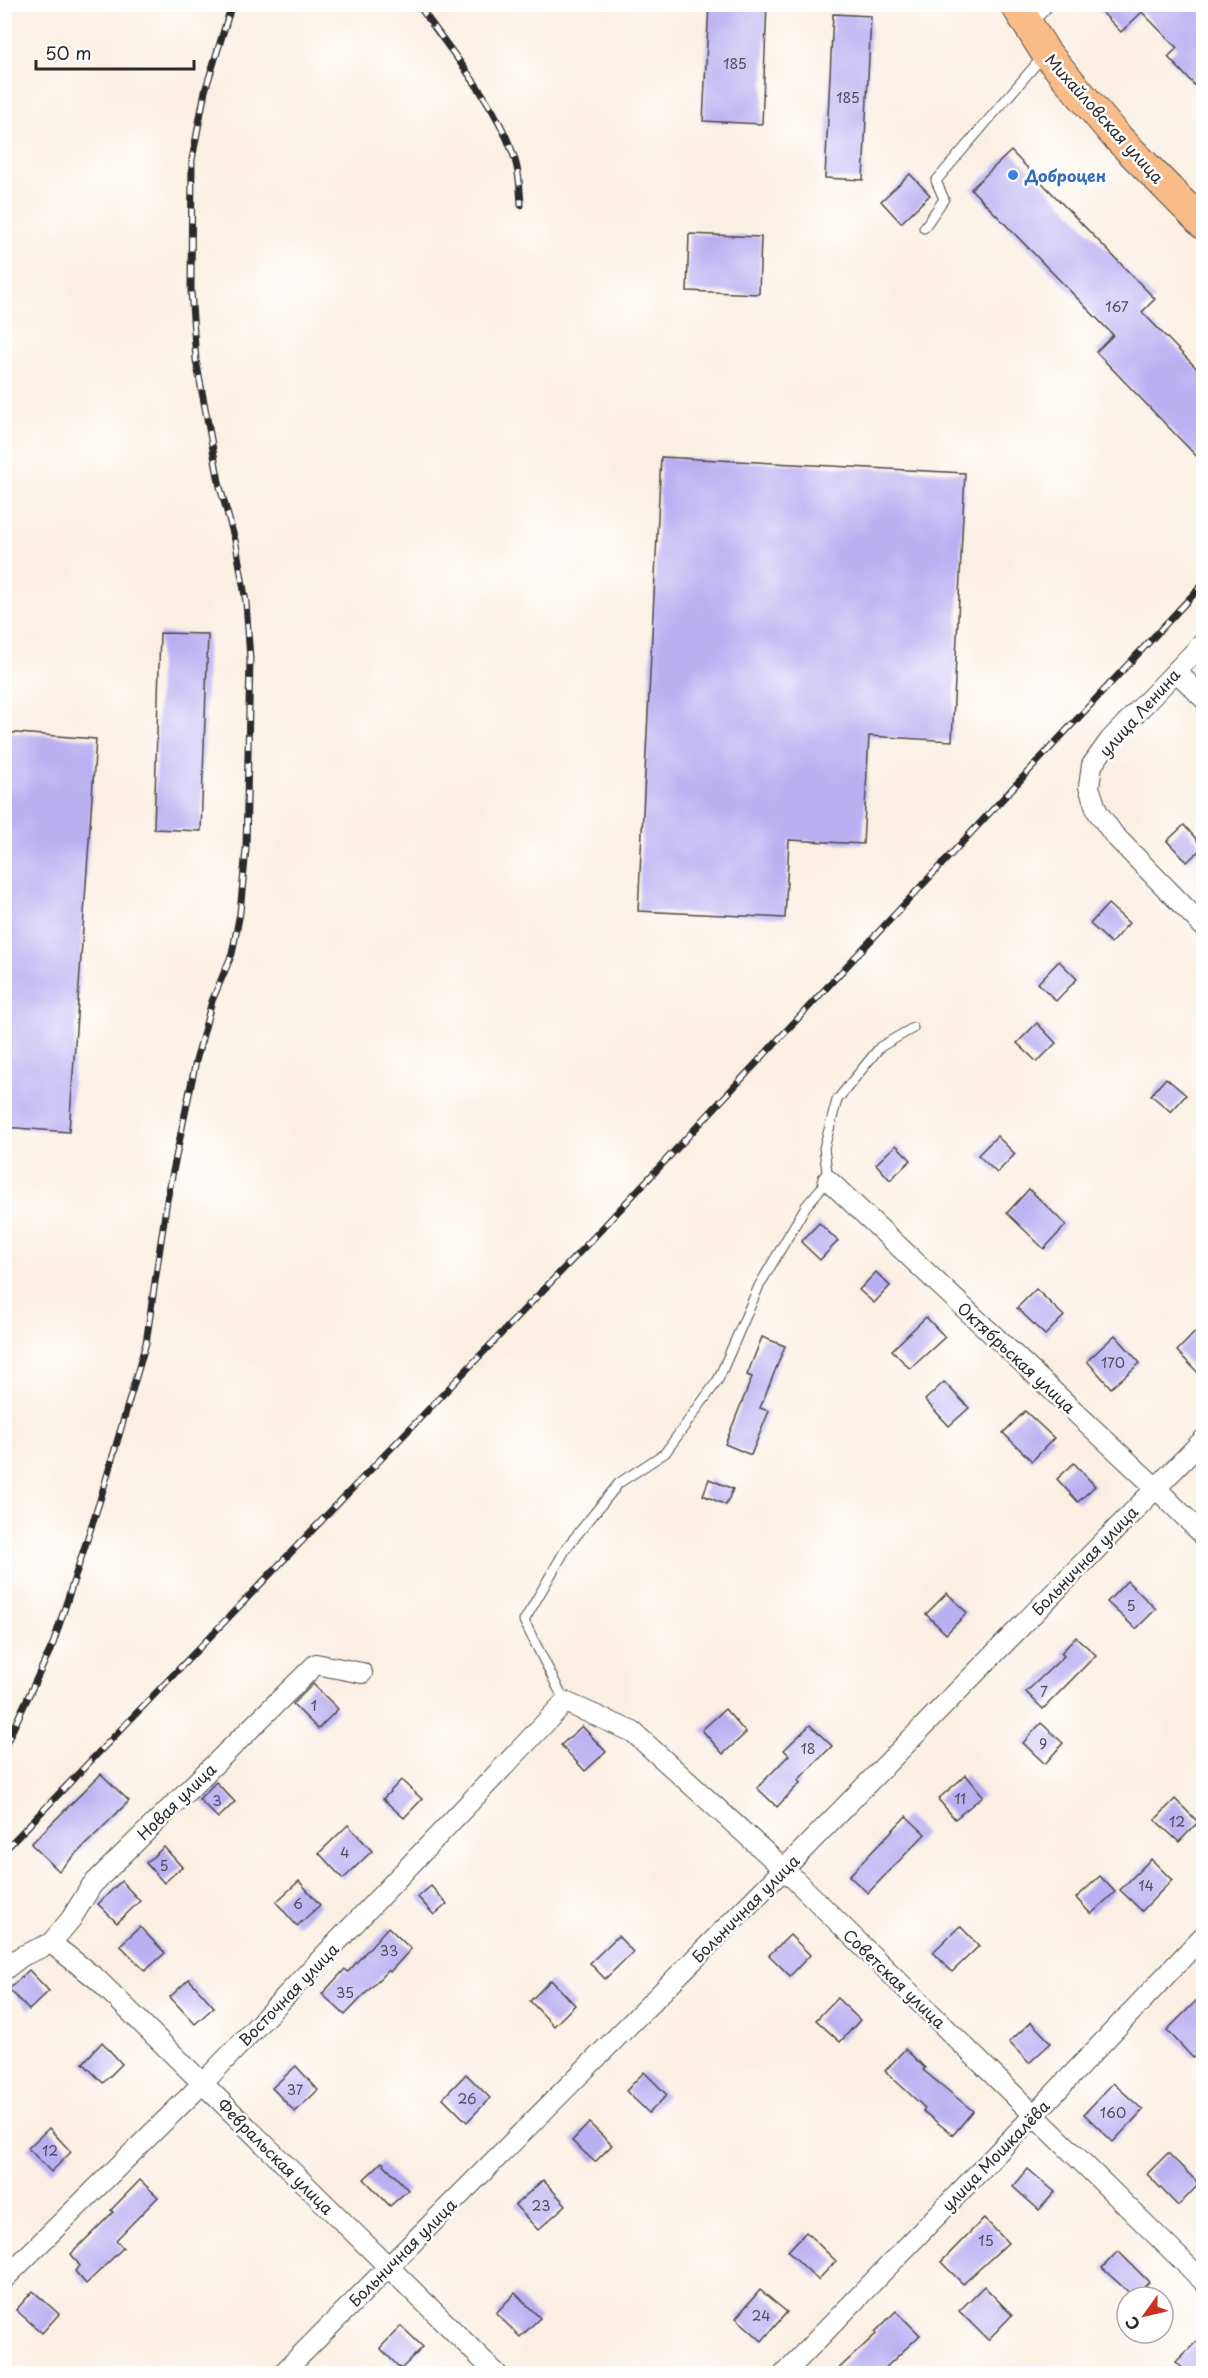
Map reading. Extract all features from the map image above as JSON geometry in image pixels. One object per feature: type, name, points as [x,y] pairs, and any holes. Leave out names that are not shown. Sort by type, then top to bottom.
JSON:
[{"type":"main road","name":"Михайловская улица","points":[[1028,10],[1046,53],[1114,134],[1203,225]]},
{"type":"street","name":"улица Ленина","points":[[1203,642],[1110,740],[1092,765],[1089,787],[1097,811],[1114,835],[1203,927]]},
{"type":"street","points":[[1176,671],[1203,699]]},
{"type":"street","name":"Октябрьская улица","points":[[828,1180],[1155,1487],[1203,1536]]},
{"type":"street","name":"Больничная улица","points":[[282,2373],[784,1869],[1203,1439]]},
{"type":"street","name":"Новая улица","points":[[4,1970],[22,1956],[51,1942],[71,1919],[92,1885],[316,1664],[362,1673]]},
{"type":"street","name":"Советская улица","points":[[565,1702],[633,1732],[784,1869],[1203,2282]]},
{"type":"street","name":"Восточная улица","points":[[4,2279],[203,2083],[565,1702]]},
{"type":"street","name":"улица Мошкалёва","points":[[784,2373],[1035,2114],[1203,1935]]},
{"type":"street","name":"Февральская улица","points":[[51,1942],[98,1980],[497,2373]]},
{"type":"lane","points":[[924,228],[944,199],[936,181],[1046,53]]},
{"type":"lane","points":[[565,1702],[524,1621],[567,1547],[619,1483],[665,1453],[718,1380],[759,1286],[806,1206],[828,1180],[824,1148],[837,1100],[880,1047],[913,1028]]},
{"type":"building","points":[[709,4],[767,4],[762,124],[703,121]]},
{"type":"building","points":[[1094,4],[1203,4],[1203,94],[1168,57],[1177,48],[1142,12],[1121,32]]},
{"type":"building","points":[[833,14],[871,16],[863,180],[825,178]]},
{"type":"building","points":[[1011,151],[1155,299],[1142,312],[1203,375],[1203,463],[1096,352],[1113,335],[971,189]]},
{"type":"building","points":[[910,174],[930,195],[901,223],[881,201]]},
{"type":"building","points":[[689,234],[761,237],[759,294],[687,291]]},
{"type":"building","points":[[661,457],[965,473],[952,741],[869,736],[863,844],[789,840],[785,918],[638,911]]},
{"type":"building","points":[[160,633],[208,634],[201,831],[154,829]]},
{"type":"building","points":[[4,732],[96,739],[69,1132],[4,1127]]},
{"type":"building","points":[[1184,825],[1203,847],[1187,862],[1167,841]]},
{"type":"building","points":[[1108,904],[1129,923],[1111,943],[1090,924]]},
{"type":"building","points":[[1059,961],[1077,979],[1056,1001],[1038,983]]},
{"type":"building","points":[[1037,1023],[1056,1043],[1037,1062],[1017,1043]]},
{"type":"building","points":[[1166,1078],[1186,1095],[1171,1112],[1151,1095]]},
{"type":"building","points":[[997,1136],[1015,1154],[997,1173],[978,1155]]},
{"type":"building","points":[[896,1145],[911,1160],[890,1180],[876,1164]]},
{"type":"building","points":[[1029,1189],[1066,1225],[1044,1249],[1007,1213]]},
{"type":"building","points":[[819,1223],[838,1241],[820,1260],[801,1242]]},
{"type":"building","points":[[876,1272],[890,1286],[874,1303],[859,1290]]},
{"type":"building","points":[[1036,1289],[1064,1316],[1045,1335],[1017,1308]]},
{"type":"building","points":[[926,1317],[945,1337],[910,1369],[892,1350]]},
{"type":"building","points":[[1203,1324],[1203,1378],[1177,1351]]},
{"type":"building","points":[[1115,1335],[1140,1363],[1111,1388],[1087,1361]]},
{"type":"building","points":[[762,1337],[785,1346],[760,1408],[769,1411],[751,1455],[725,1444],[752,1377],[747,1375]]},
{"type":"building","points":[[944,1382],[969,1408],[949,1426],[925,1400]]},
{"type":"building","points":[[1025,1411],[1054,1438],[1032,1461],[1003,1433]]},
{"type":"building","points":[[1074,1463],[1095,1486],[1078,1502],[1057,1479]]},
{"type":"building","points":[[709,1479],[733,1489],[726,1505],[703,1495]]},
{"type":"building","points":[[1127,1581],[1156,1609],[1136,1629],[1107,1602]]},
{"type":"building","points":[[947,1593],[967,1613],[946,1634],[926,1614]]},
{"type":"building","points":[[1076,1637],[1096,1655],[1043,1709],[1026,1692],[1064,1656],[1061,1653]]},
{"type":"building","points":[[313,1684],[338,1709],[318,1729],[293,1704]]},
{"type":"building","points":[[725,1709],[746,1733],[723,1754],[702,1730]]},
{"type":"building","points":[[1041,1723],[1063,1743],[1045,1764],[1023,1743]]},
{"type":"building","points":[[810,1725],[832,1746],[798,1780],[800,1783],[777,1807],[757,1788],[789,1755],[784,1750]]},
{"type":"building","points":[[582,1726],[606,1752],[585,1771],[561,1745]]},
{"type":"building","points":[[101,1774],[129,1801],[59,1871],[31,1844]]},
{"type":"building","points":[[966,1775],[983,1796],[955,1819],[938,1799]]},
{"type":"building","points":[[401,1780],[422,1799],[404,1818],[383,1799]]},
{"type":"building","points":[[216,1782],[235,1802],[218,1818],[199,1799]]},
{"type":"building","points":[[1175,1799],[1198,1822],[1179,1842],[1155,1820]]},
{"type":"building","points":[[906,1816],[925,1834],[868,1893],[849,1876]]},
{"type":"building","points":[[348,1825],[372,1851],[343,1879],[319,1853]]},
{"type":"building","points":[[164,1847],[182,1867],[164,1883],[146,1863]]},
{"type":"building","points":[[1151,1859],[1172,1880],[1142,1911],[1120,1890]]},
{"type":"building","points":[[1100,1876],[1115,1892],[1091,1914],[1076,1898]]},
{"type":"building","points":[[121,1881],[140,1901],[117,1923],[98,1904]]},
{"type":"building","points":[[299,1881],[320,1905],[297,1926],[276,1902]]},
{"type":"building","points":[[431,1886],[447,1904],[434,1915],[418,1897]]},
{"type":"building","points":[[960,1926],[979,1946],[952,1972],[933,1952]]},
{"type":"building","points":[[140,1927],[165,1953],[145,1971],[120,1945]]},
{"type":"building","points":[[388,1927],[411,1949],[345,2015],[322,1994],[345,1969],[348,1972]]},
{"type":"building","points":[[790,1935],[810,1955],[790,1976],[769,1955]]},
{"type":"building","points":[[618,1936],[633,1952],[605,1979],[590,1963]]},
{"type":"building","points":[[29,1970],[49,1991],[29,2010],[9,1989]]},
{"type":"building","points":[[189,1979],[214,2007],[195,2024],[170,1997]]},
{"type":"building","points":[[551,1980],[575,2005],[554,2026],[530,2001]]},
{"type":"building","points":[[1203,1994],[1203,2048],[1193,2058],[1167,2030]]},
{"type":"building","points":[[837,1998],[860,2020],[840,2042],[816,2020]]},
{"type":"building","points":[[1031,2022],[1051,2043],[1029,2063],[1009,2042]]},
{"type":"building","points":[[102,2042],[122,2064],[103,2083],[83,2063]]},
{"type":"building","points":[[905,2049],[925,2068],[923,2070],[973,2111],[953,2135],[923,2111],[925,2108],[885,2071]]},
{"type":"building","points":[[296,2066],[318,2090],[295,2112],[272,2088]]},
{"type":"building","points":[[644,2072],[667,2095],[649,2113],[626,2091]]},
{"type":"building","points":[[466,2074],[490,2098],[467,2122],[443,2098]]},
{"type":"building","points":[[1113,2083],[1143,2110],[1113,2142],[1084,2114]]},
{"type":"building","points":[[589,2123],[612,2145],[595,2162],[572,2141]]},
{"type":"building","points":[[49,2128],[71,2152],[51,2172],[28,2148]]},
{"type":"building","points":[[1168,2153],[1199,2184],[1178,2206],[1147,2174]]},
{"type":"building","points":[[382,2162],[408,2190],[390,2206],[364,2179]]},
{"type":"building","points":[[1028,2169],[1055,2192],[1039,2210],[1013,2187]]},
{"type":"building","points":[[140,2180],[158,2197],[116,2240],[123,2248],[86,2284],[75,2271],[80,2266],[71,2254],[113,2212],[111,2210]]},
{"type":"building","points":[[543,2180],[566,2205],[538,2230],[515,2205]]},
{"type":"building","points":[[984,2218],[1008,2243],[963,2284],[941,2262]]},
{"type":"building","points":[[806,2232],[836,2261],[818,2280],[788,2251]]},
{"type":"building","points":[[1118,2251],[1149,2282],[1146,2285],[1121,2285],[1102,2268]]},
{"type":"building","points":[[984,2286],[1012,2315],[988,2340],[959,2311]]},
{"type":"building","points":[[760,2290],[787,2312],[762,2341],[736,2318]]},
{"type":"building","points":[[33,2291],[59,2314],[42,2333],[16,2310]]},
{"type":"building","points":[[515,2293],[540,2318],[520,2337],[496,2313]]},
{"type":"building","points":[[896,2311],[920,2335],[880,2373],[834,2373],[876,2334],[875,2332]]},
{"type":"building","points":[[401,2326],[423,2347],[401,2369],[380,2348]]},
{"type":"building","points":[[1203,2335],[1203,2373],[1188,2373],[1176,2362]]},
{"type":"railway","points":[[4,1748],[53,1644],[100,1500],[146,1343],[167,1200],[196,1061],[212,1001],[232,954],[240,913],[246,849],[250,659],[246,602],[236,544],[220,487],[196,360],[191,291],[192,160],[205,91],[232,4]]},
{"type":"railway","points":[[418,4],[470,75],[504,131],[516,164],[521,205]]},
{"type":"railway","points":[[4,1851],[596,1235],[1204,583]]},
{"type":"place","name":"Доброцен","points":[[1013,175]]}]
